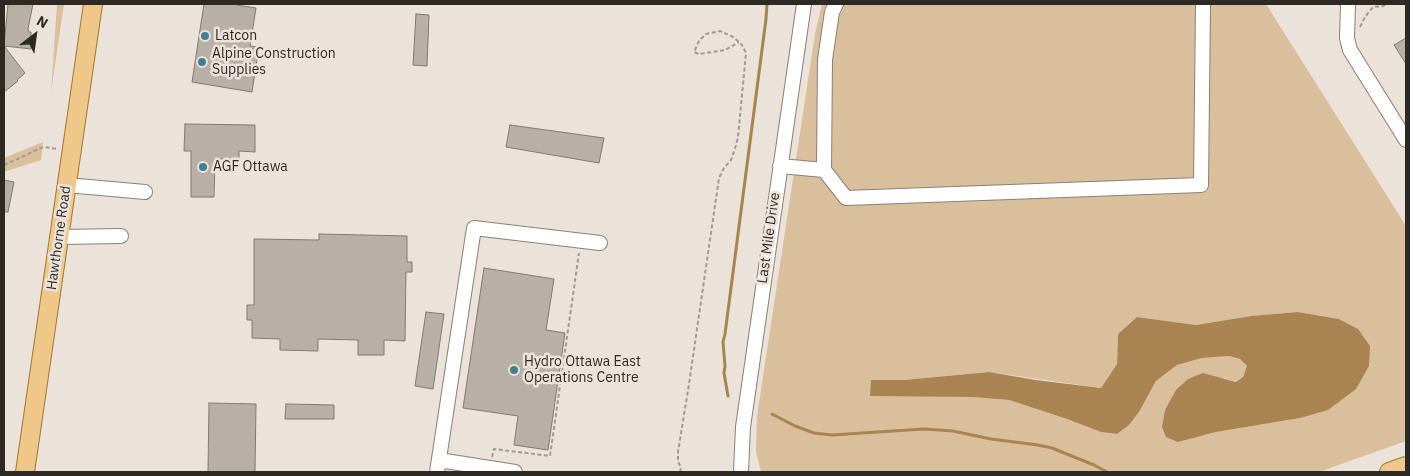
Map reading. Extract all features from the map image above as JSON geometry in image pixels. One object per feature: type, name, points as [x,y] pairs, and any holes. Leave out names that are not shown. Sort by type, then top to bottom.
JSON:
[{"type":"main road","name":"Hawthorne Road","points":[[25,472],[94,4]]},
{"type":"main road","points":[[1390,472],[1406,466]]},
{"type":"street","name":"Last Mile Drive","points":[[741,472],[744,418],[804,4]]},
{"type":"street","points":[[836,4],[832,12],[825,60],[824,170],[846,198],[1201,185],[1203,4]]},
{"type":"street","points":[[1348,4],[1347,36],[1350,50],[1406,140]]},
{"type":"street","points":[[780,166],[824,170]]},
{"type":"street","points":[[67,185],[145,192]]},
{"type":"street","points":[[515,472],[489,468],[438,466],[474,228],[600,243]]},
{"type":"street","points":[[60,237],[121,236]]},
{"type":"path","points":[[1347,36],[1353,36],[1358,32],[1373,5],[1383,6],[1386,4]]},
{"type":"path","points":[[680,472],[678,452],[719,178],[731,160],[738,137],[746,53],[738,42],[733,37],[720,30],[706,34],[698,41],[694,52],[699,54],[725,50],[738,42]]},
{"type":"path","points":[[4,165],[44,147],[72,153]]},
{"type":"path","points":[[489,468],[494,449],[550,456],[581,241]]},
{"type":"shaded area","points":[[57,4],[64,4],[51,92]]},
{"type":"shaded area","points":[[822,4],[1266,4],[1406,226],[1406,441],[1319,472],[761,472],[756,452],[757,416],[815,34]],"holes":[[[1298,312],[1339,319],[1358,329],[1300,418],[1216,432],[1178,442],[1224,378],[1236,382],[1243,377],[1247,366],[1240,359],[1229,356],[1202,358],[1177,365],[1156,381],[1139,412],[1129,425],[1117,434],[1101,432],[1009,400],[934,396],[872,380],[904,380],[989,372],[1101,388],[1117,364],[1118,334],[1137,317],[1196,325],[1251,316]]]},
{"type":"shaded area","points":[[43,142],[41,160],[4,172],[4,158]]},
{"type":"shaded area","points":[[1298,312],[1339,319],[1358,329],[1370,346],[1369,366],[1356,389],[1328,410],[1300,418],[1216,432],[1178,442],[1166,437],[1162,427],[1165,410],[1176,390],[1188,379],[1203,373],[1236,382],[1243,377],[1247,366],[1240,359],[1229,356],[1202,358],[1177,365],[1156,381],[1139,412],[1129,425],[1117,434],[1101,432],[1009,400],[972,397],[870,396],[871,380],[904,380],[989,372],[1101,388],[1117,364],[1118,334],[1137,317],[1196,325],[1251,316]]},
{"type":"building","points":[[8,4],[33,4],[28,29],[31,32],[31,49],[4,46]]},
{"type":"building","points":[[204,4],[237,4],[256,8],[250,46],[259,47],[252,92],[192,82]]},
{"type":"building","points":[[416,14],[429,15],[427,66],[413,65]]},
{"type":"building","points":[[1406,38],[1406,64],[1394,45]]},
{"type":"building","points":[[4,46],[25,73],[4,92]]},
{"type":"building","name":"AGF Ottawa","points":[[185,124],[255,125],[255,152],[239,151],[239,159],[215,159],[214,197],[191,197],[191,151],[184,151]]},
{"type":"building","points":[[510,125],[604,138],[599,163],[506,147]]},
{"type":"building","points":[[4,180],[14,182],[8,212],[4,212]]},
{"type":"building","points":[[319,234],[407,236],[407,262],[412,262],[412,272],[406,272],[405,341],[384,340],[384,355],[358,355],[358,340],[318,339],[318,351],[280,350],[280,339],[252,338],[252,320],[247,320],[247,305],[254,305],[254,239],[319,240]]},
{"type":"building","name":"Hydro Ottawa East Operations Centre","points":[[484,268],[554,279],[546,330],[565,333],[548,450],[514,445],[518,416],[463,408]]},
{"type":"building","points":[[426,312],[444,314],[433,389],[415,386]]},
{"type":"building","points":[[209,403],[256,404],[255,472],[208,472]]},
{"type":"building","points":[[286,404],[334,405],[334,419],[285,419]]},
{"type":"waterway","points":[[728,396],[724,373],[723,342],[767,4]]},
{"type":"waterway","points":[[772,414],[814,433],[832,435],[924,429],[953,431],[991,439],[1038,445],[1052,448],[1107,472]]},
{"type":"place","name":"Latcon","points":[[205,36]]},
{"type":"place","name":"Alpine Construction Supplies","points":[[202,62]]},
{"type":"place","name":"AGF Ottawa","points":[[203,167]]},
{"type":"place","name":"Hydro Ottawa East Operations Centre","points":[[514,370]]}]
